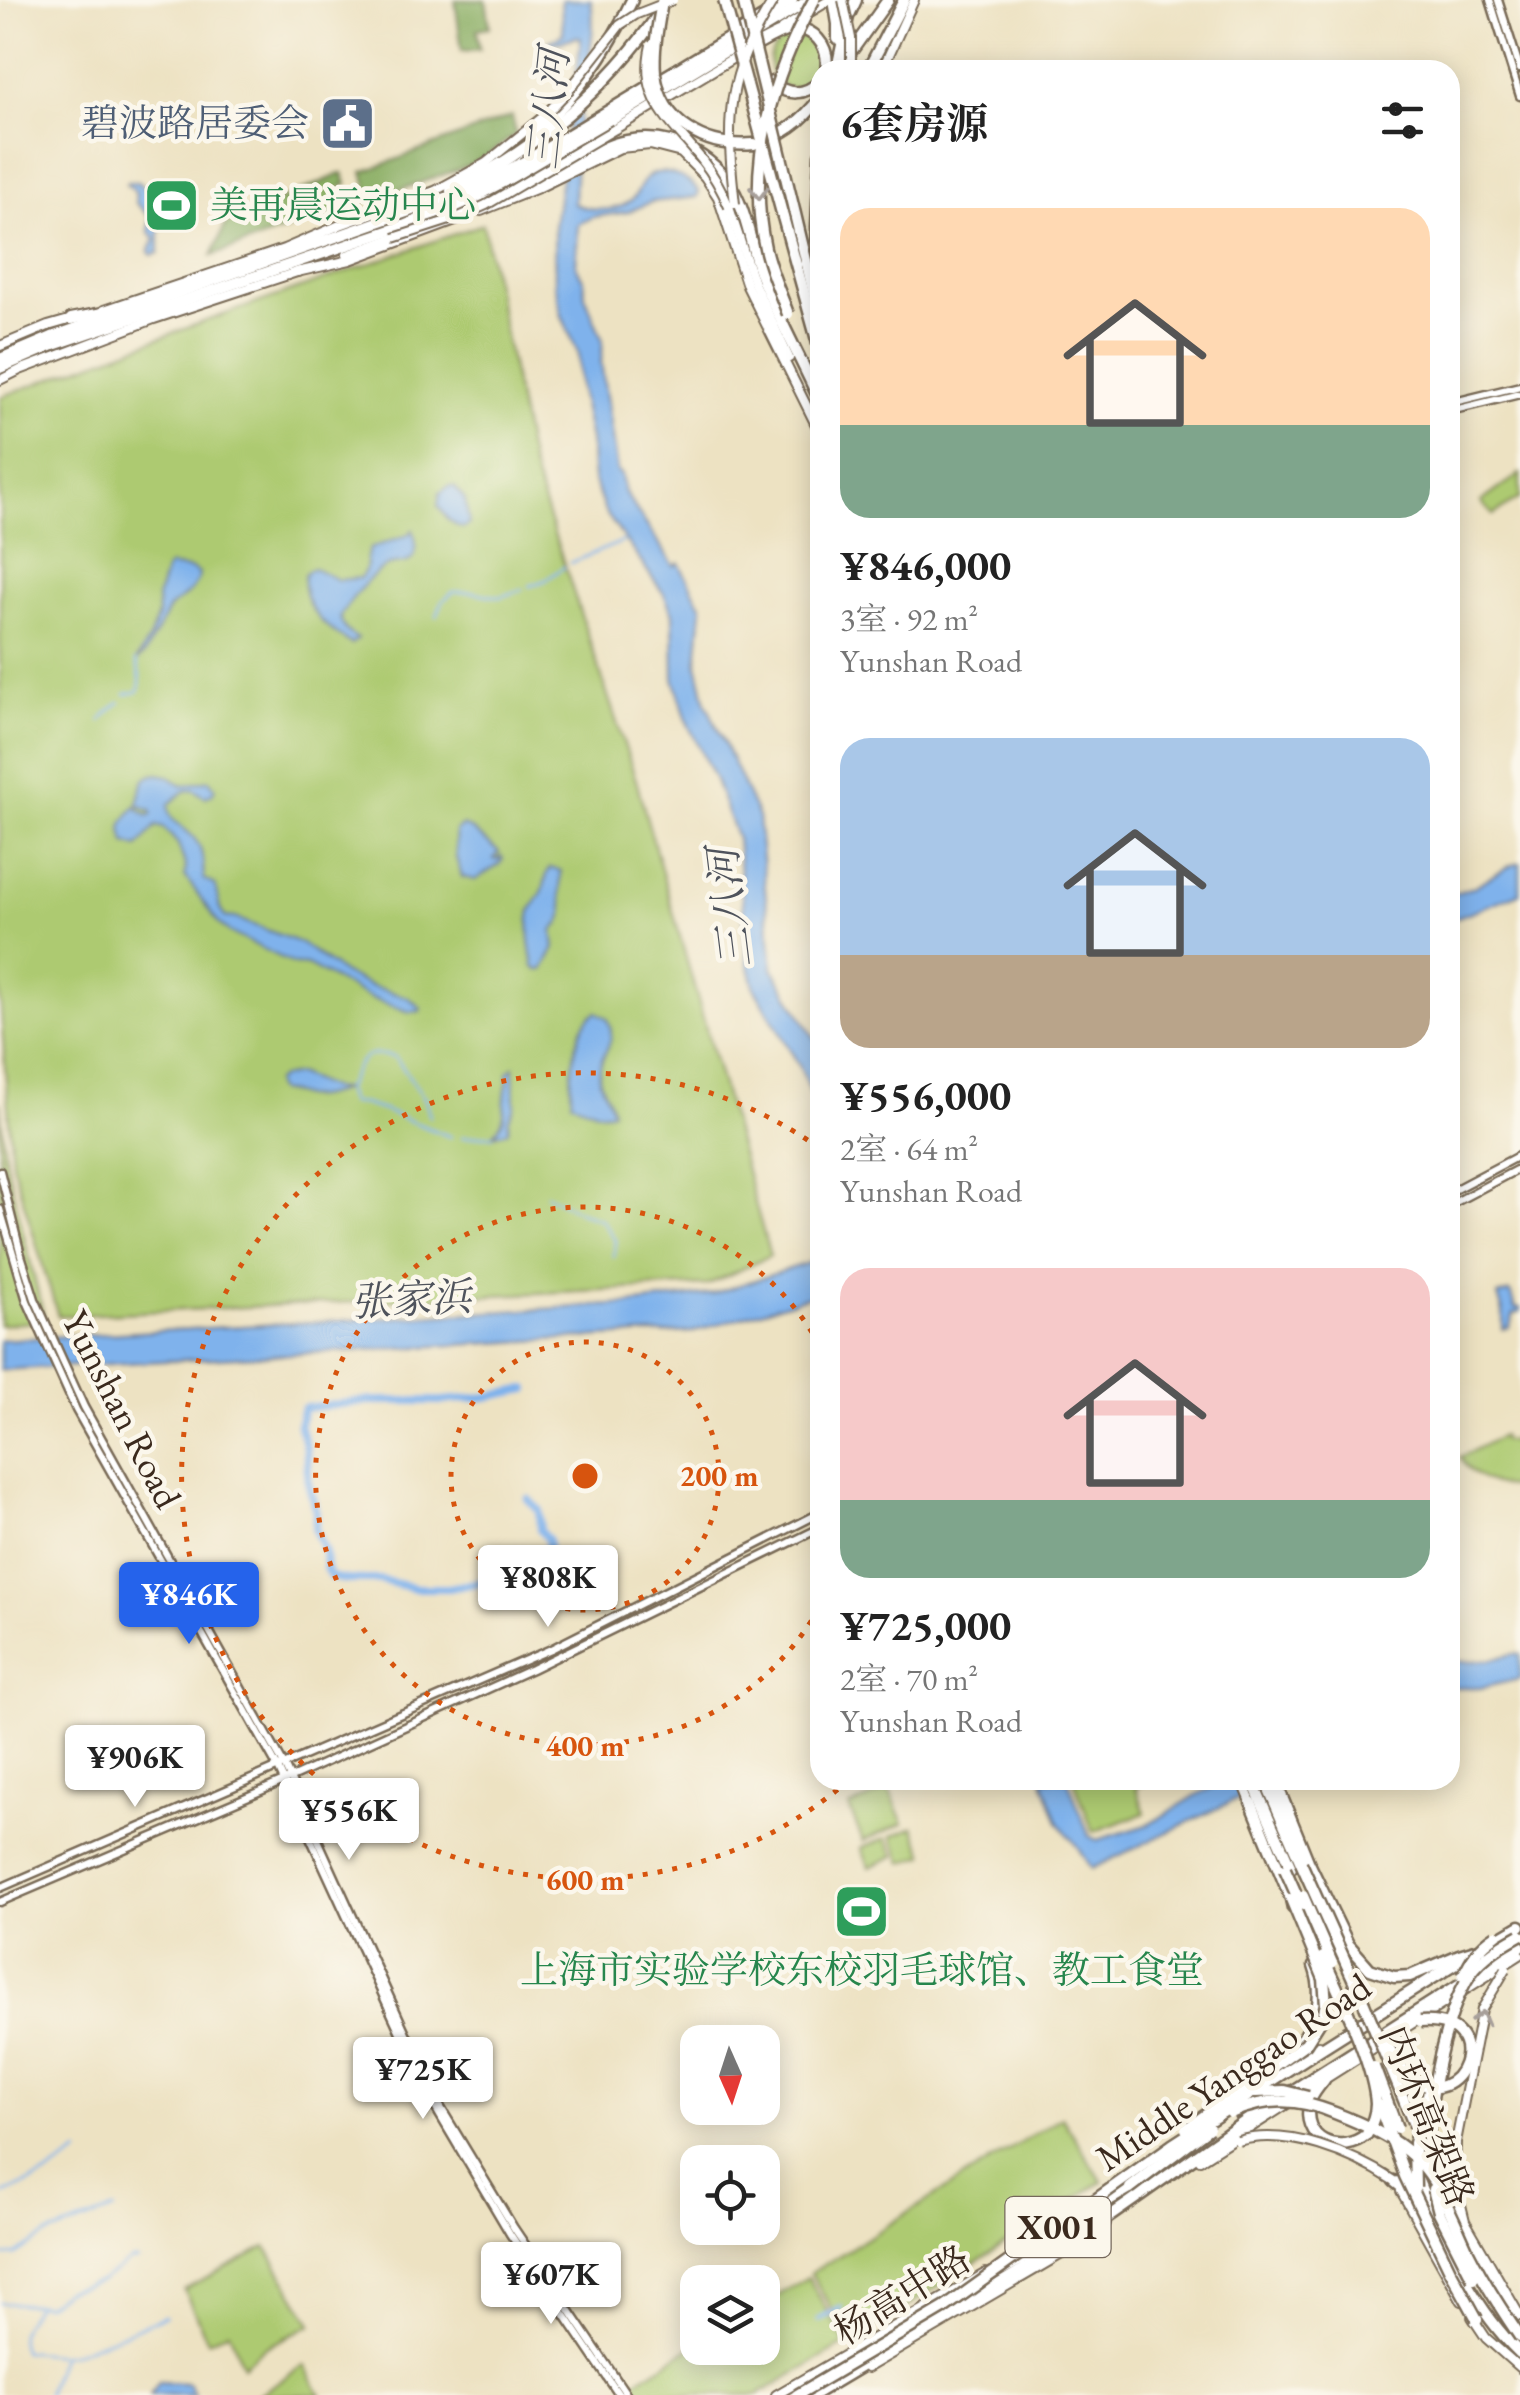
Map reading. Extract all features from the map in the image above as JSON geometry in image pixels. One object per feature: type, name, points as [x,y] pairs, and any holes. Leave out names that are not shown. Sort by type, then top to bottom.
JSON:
[{"type":"highway","points":[[547,122],[576,92],[604,53],[632,0]]},
{"type":"highway","points":[[363,229],[489,170],[597,87],[667,0]]},
{"type":"highway","points":[[667,0],[656,42],[655,70],[665,104],[678,122],[697,136],[725,144],[754,144],[796,125],[810,109]]},
{"type":"highway","points":[[724,0],[810,286]]},
{"type":"highway","points":[[406,225],[489,190],[792,0]]},
{"type":"highway","points":[[594,125],[812,0]]},
{"type":"highway","points":[[810,373],[769,262],[759,195],[768,114],[812,0]]},
{"type":"highway","points":[[832,0],[838,24],[835,60]]},
{"type":"highway","points":[[837,60],[856,0]]},
{"type":"highway","points":[[842,60],[888,0]]},
{"type":"highway","points":[[873,60],[904,0]]},
{"type":"highway","points":[[743,2],[810,307]]},
{"type":"highway","points":[[743,2],[763,68],[772,82],[792,93],[810,90]]},
{"type":"highway","points":[[752,48],[791,30],[806,30],[815,36],[830,60]]},
{"type":"highway","points":[[0,368],[72,332],[493,200],[633,140],[657,140],[686,147],[706,159],[736,194],[750,256],[810,379]]},
{"type":"highway","points":[[0,359],[466,191],[547,154]]},
{"type":"highway","points":[[72,332],[154,319]]},
{"type":"highway","points":[[1267,1793],[1289,1868],[1343,2003],[1371,2048],[1377,2087],[1405,2176],[1478,2319]]},
{"type":"highway","points":[[1267,1793],[1348,1944],[1370,1969],[1394,1977],[1410,1976],[1482,1948]]},
{"type":"highway","name":"内环高架路","points":[[1267,1793],[1289,1868],[1349,2003],[1377,2087],[1422,2191],[1454,2258],[1494,2323],[1520,2353]]},
{"type":"highway","points":[[1252,2086],[1307,2033],[1315,2019],[1320,1994],[1316,1971],[1294,1917],[1289,1868]]},
{"type":"highway","name":"内环高架路","points":[[1289,1868],[1485,2272],[1520,2329]]},
{"type":"highway","points":[[1172,2144],[1186,2129],[1306,2042],[1322,2016],[1326,2004],[1324,1979],[1291,1898]]},
{"type":"highway","points":[[1520,1923],[1484,1943],[1456,1991],[1438,2074],[1428,2161],[1440,2212],[1472,2280],[1520,2353]]},
{"type":"highway","name":"Middle Yanggao Road","points":[[1333,2039],[1520,1923]]},
{"type":"highway","points":[[1454,2007],[1476,1966],[1520,1934]]},
{"type":"highway","name":"Middle Yanggao Road","points":[[1027,2267],[1124,2207],[1250,2118],[1371,2048],[1520,1946]]},
{"type":"highway","points":[[1365,2020],[1408,2076],[1430,2086],[1444,2086],[1456,2080],[1468,2054],[1465,2040],[1456,2030],[1438,2022],[1415,2024]]},
{"type":"highway","name":"杨高中路","points":[[797,2395],[944,2308],[1172,2144],[1333,2039]]},
{"type":"highway","points":[[1419,2207],[1414,2182],[1414,2143],[1428,2093],[1438,2074]]},
{"type":"highway","points":[[1324,2080],[1310,2100],[1309,2115],[1318,2137],[1332,2144],[1346,2145],[1359,2140],[1374,2121],[1377,2087]]},
{"type":"highway","points":[[1218,2105],[1245,2094],[1284,2091],[1346,2110],[1364,2129]]},
{"type":"highway","points":[[1068,2224],[1130,2188],[1233,2112],[1268,2100],[1304,2102],[1400,2146],[1427,2171],[1482,2278],[1520,2337]]},
{"type":"highway","points":[[1394,2181],[1420,2202],[1483,2316],[1506,2345],[1520,2353]]},
{"type":"highway","points":[[1463,2221],[1488,2262]]},
{"type":"highway","name":"杨高中路","points":[[813,2395],[1027,2267]]},
{"type":"main road","points":[[667,0],[648,62],[651,92],[664,116],[720,186],[750,256]]},
{"type":"main road","points":[[0,346],[72,332],[153,295],[435,191],[547,122],[620,25],[667,0]]},
{"type":"main road","points":[[774,0],[735,79],[730,150],[734,192],[759,296],[810,406]]},
{"type":"main road","points":[[0,380],[154,319],[446,222],[486,205],[832,0]]},
{"type":"main road","points":[[843,0],[851,60]]},
{"type":"main road","points":[[886,60],[914,0]]},
{"type":"main road","points":[[1490,0],[1520,96]]},
{"type":"main road","points":[[1498,0],[1520,69]]},
{"type":"main road","points":[[296,272],[350,260],[438,229],[514,197],[604,151],[661,146],[681,153],[705,177],[723,208],[754,302],[810,412]]},
{"type":"main road","points":[[1460,401],[1520,386]]},
{"type":"main road","points":[[1460,409],[1520,394]]},
{"type":"main road","points":[[1460,1187],[1520,1155]]},
{"type":"main road","points":[[1460,1200],[1520,1168]]},
{"type":"main road","name":"Yunshan Road","points":[[0,1171],[35,1299],[134,1506]]},
{"type":"main road","name":"Yunshan Road","points":[[0,1209],[27,1300],[76,1410],[282,1766],[433,2104],[510,2234],[623,2395]]},
{"type":"main road","points":[[0,1888],[551,1649],[810,1518]]},
{"type":"main road","points":[[0,1902],[288,1780],[545,1663],[810,1533]]},
{"type":"main road","points":[[1463,2221],[1455,2181],[1456,2142],[1482,2009],[1506,1968],[1520,1956]]},
{"type":"main road","name":"X001","points":[[1235,2140],[1371,2048],[1520,1956]]},
{"type":"main road","name":"Middle Yanggao Road","points":[[776,2395],[1068,2224],[1252,2086],[1296,2057],[1333,2039]]},
{"type":"main road","points":[[1167,2175],[1235,2140],[1264,2136],[1295,2138],[1376,2169],[1394,2181],[1404,2194],[1443,2270],[1486,2338],[1520,2368]]},
{"type":"main road","name":"X001","points":[[868,2368],[1096,2232],[1124,2207]]},
{"type":"main road","name":"Middle Yanggao Road","points":[[789,2395],[964,2291],[1124,2207]]},
{"type":"main road","points":[[1488,2262],[1520,2316]]},
{"type":"green space","points":[[455,0],[486,0],[490,27],[477,29],[480,49],[462,51]]},
{"type":"green space","points":[[786,39],[806,39],[820,53],[821,60],[810,60],[810,84],[806,87],[786,87],[772,73],[772,53]]},
{"type":"green space","points":[[512,116],[516,134],[468,166],[212,256],[226,223],[343,173],[347,184],[337,189],[343,203],[369,194],[363,172]]},
{"type":"green space","points":[[483,224],[531,465],[636,780],[770,1256],[707,1285],[58,1316],[12,1163],[0,998],[0,397]]},
{"type":"green space","points":[[1520,474],[1520,498],[1493,515],[1481,502]]},
{"type":"green space","points":[[0,1102],[6,1164],[45,1321],[0,1325]]},
{"type":"green space","points":[[1502,1436],[1503,1441],[1520,1440],[1520,1487],[1485,1481],[1460,1457]]},
{"type":"green space","points":[[889,1790],[904,1823],[863,1841],[849,1807]]},
{"type":"green space","points":[[1078,1790],[1137,1790],[1145,1813],[1093,1832]]},
{"type":"green space","points":[[914,1827],[925,1855],[903,1863],[892,1836]]},
{"type":"green space","points":[[887,1838],[895,1856],[870,1867],[861,1848]]},
{"type":"green space","name":"上海市实验学校东校羽毛球馆、教工食堂","points":[[856,1896],[864,1900],[873,1922],[861,1929],[850,1902]]},
{"type":"green space","points":[[1062,2117],[1102,2181],[850,2343],[811,2273]]},
{"type":"green space","points":[[266,2247],[312,2324],[263,2349],[243,2366],[229,2331],[208,2341],[184,2290]]},
{"type":"green space","points":[[808,2277],[846,2344],[757,2395],[638,2395],[631,2384],[680,2354],[680,2365],[780,2365],[780,2294]]},
{"type":"green space","points":[[304,2365],[321,2395],[258,2395]]},
{"type":"water","points":[[561,0],[591,0],[593,23],[578,130],[574,204],[616,208],[634,198],[649,176],[664,172],[688,181],[699,192],[697,197],[651,202],[578,224],[576,266],[603,341],[601,362],[617,471],[625,493],[674,566],[679,563],[702,607],[697,664],[706,703],[758,817],[773,969],[810,1030],[810,1091],[755,989],[748,963],[737,839],[688,724],[674,678],[673,614],[664,594],[605,512],[593,479],[578,353],[562,316],[555,283],[554,226],[581,40],[576,37],[548,45],[563,34]]},
{"type":"water","points":[[128,182],[138,182],[158,214],[163,227],[159,232],[159,253],[149,252],[155,239],[149,231],[150,217],[136,203],[135,191]]},
{"type":"water","points":[[449,486],[455,487],[465,500],[469,524],[464,528],[445,516],[438,505],[440,493]]},
{"type":"water","points":[[413,530],[416,546],[412,559],[378,572],[340,616],[346,630],[358,639],[351,644],[315,613],[306,597],[304,575],[314,568],[338,580],[360,578],[371,548]]},
{"type":"water","points":[[170,566],[192,570],[199,574],[198,579],[170,607],[144,655],[136,661],[158,615],[157,598]]},
{"type":"water","points":[[158,774],[182,786],[209,780],[215,788],[205,797],[193,789],[185,791],[169,804],[169,811],[198,844],[204,879],[215,885],[225,917],[301,943],[344,974],[408,997],[420,1011],[410,1012],[370,998],[307,965],[294,964],[229,932],[185,876],[178,844],[164,828],[156,826],[138,847],[126,843],[123,824],[135,807],[152,814],[137,805],[144,781]]},
{"type":"water","points":[[462,826],[499,852],[494,859],[503,859],[475,880],[462,877],[456,858],[455,831]]},
{"type":"water","points":[[1520,863],[1520,893],[1460,916],[1460,892]]},
{"type":"water","points":[[550,868],[561,871],[563,916],[553,931],[555,948],[543,970],[538,970],[534,967],[530,918]]},
{"type":"water","points":[[597,1012],[607,1018],[611,1034],[599,1073],[611,1106],[612,1111],[607,1112],[572,1102],[571,1092],[578,1039],[589,1018]]},
{"type":"water","points":[[514,1067],[515,1107],[508,1131],[493,1135],[502,1121],[508,1072]]},
{"type":"water","points":[[297,1074],[333,1089],[345,1089],[308,1097],[279,1092],[275,1087],[275,1081],[281,1077]]},
{"type":"water","points":[[810,1262],[810,1296],[692,1332],[0,1370],[0,1340],[630,1304],[712,1294]]},
{"type":"water","points":[[1510,1292],[1520,1312],[1514,1314],[1509,1328],[1503,1329],[1498,1296]]},
{"type":"water","points":[[1520,1654],[1520,1679],[1460,1688],[1460,1661]]},
{"type":"water","points":[[1047,1790],[1072,1790],[1089,1836],[1097,1840],[1148,1825],[1207,1790],[1259,1790],[1091,1869],[1058,1822]]},
{"type":"water","points":[[159,2382],[188,2383],[194,2395],[150,2395]]},
{"type":"waterway","points":[[570,563],[624,541]]},
{"type":"waterway","points":[[530,586],[564,567]]},
{"type":"waterway","points":[[437,616],[443,601],[453,592],[500,597],[523,589]]},
{"type":"waterway","points":[[126,694],[139,688],[136,661]]},
{"type":"waterway","points":[[101,721],[120,702]]},
{"type":"waterway","points":[[430,1117],[425,1099],[395,1057],[367,1056],[345,1089],[350,1103],[385,1111],[451,1137]]},
{"type":"waterway","points":[[462,1137],[493,1135]]},
{"type":"waterway","points":[[546,1194],[602,1220],[615,1240],[614,1256]]},
{"type":"waterway","points":[[527,1389],[442,1401],[368,1401],[304,1408],[299,1424],[316,1511],[315,1530],[331,1577],[380,1580],[414,1588],[449,1588],[534,1572],[549,1566],[548,1540],[540,1530],[539,1510],[528,1499]]},
{"type":"waterway","points":[[0,2196],[47,2175],[79,2153]]},
{"type":"waterway","points":[[0,2256],[16,2255],[45,2236],[114,2210]]},
{"type":"waterway","points":[[0,2303],[46,2305],[65,2291],[101,2281],[131,2260],[138,2260]]},
{"type":"waterway","points":[[37,2305],[20,2332],[23,2351],[60,2355],[77,2352],[165,2316]]},
{"type":"waterway","points":[[819,2320],[841,2308]]},
{"type":"waterway","points":[[47,2395],[60,2357]]},
{"type":"place","name":"碧波路居委会","points":[[348,123]]},
{"type":"place","name":"美再晨运动中心","points":[[171,205]]},
{"type":"place","name":"上海市实验学校东校羽毛球馆、教工食堂","points":[[862,1912]]},
{"type":"water label","name":"三八河","points":[[548,109]]},
{"type":"water label","name":"三八河","points":[[729,908]]},
{"type":"water label","name":"张家浜","points":[[411,1299]]}]
